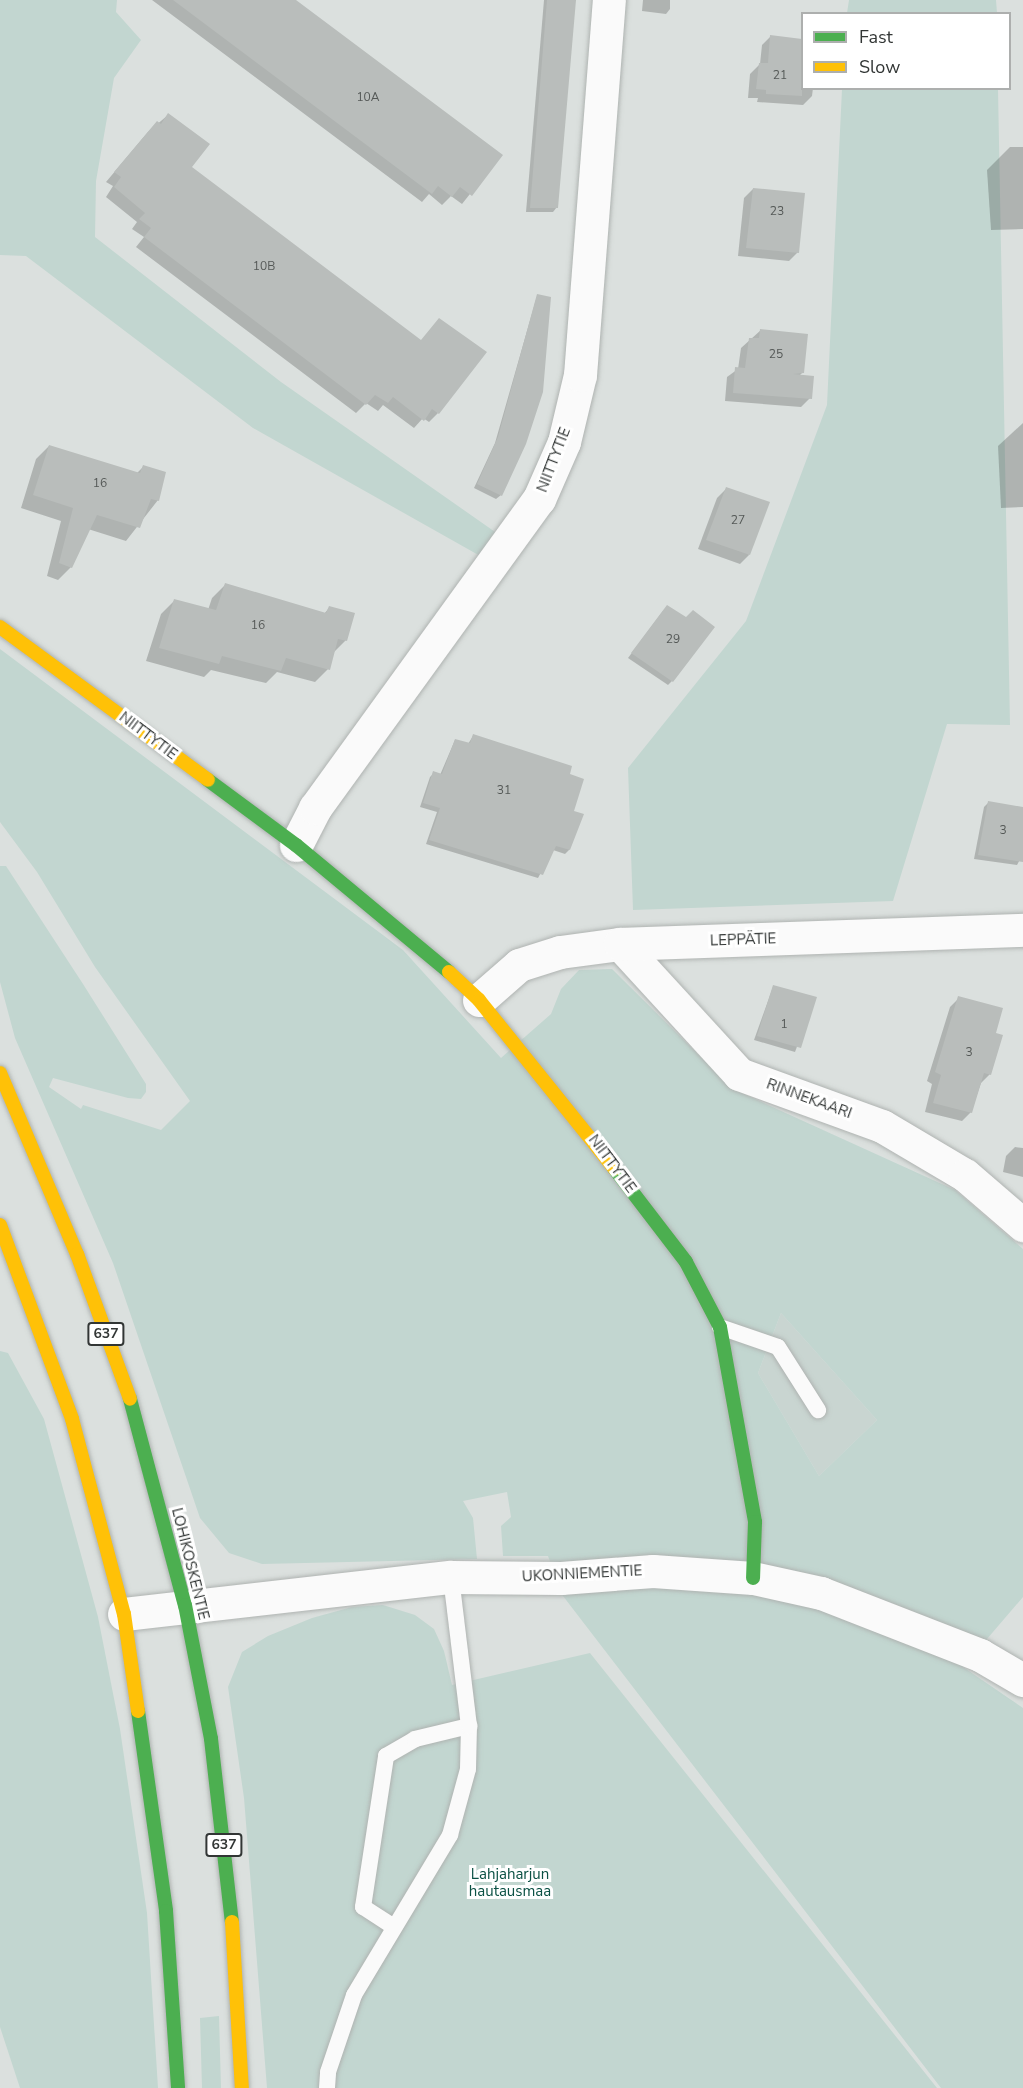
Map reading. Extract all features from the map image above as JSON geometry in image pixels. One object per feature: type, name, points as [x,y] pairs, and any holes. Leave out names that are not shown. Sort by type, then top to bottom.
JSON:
[{"type":"main road","name":"NIITTYTIE","points":[[0,627],[296,845],[426,949],[479,1000],[587,1132],[686,1262],[720,1327],[756,1522],[753,1578]]},
{"type":"main road","name":"LOHIKOSKENTIE","points":[[0,1072],[77,1254],[133,1407],[185,1605],[214,1762],[232,1915],[242,2088]]},
{"type":"main road","points":[[0,1225],[72,1419],[123,1614],[166,1911],[178,2088]]},
{"type":"street","name":"NIITTYTIE","points":[[296,845],[315,808],[465,606],[539,499],[564,442],[580,375],[609,0]]},
{"type":"street","name":"LEPPÄTIE","points":[[479,1000],[519,965],[560,951],[620,944],[1023,930]]},
{"type":"street","name":"RINNEKAARI","points":[[620,944],[739,1074],[882,1126],[965,1175],[1023,1225]]},
{"type":"street","name":"UKONNIEMENTIE","points":[[123,1614],[185,1605],[451,1577],[561,1578],[653,1571],[753,1578],[821,1593],[980,1655],[1023,1680]]},
{"type":"lane","points":[[720,1327],[778,1347],[818,1410]]},
{"type":"lane","points":[[327,2088],[328,2072],[354,1995],[450,1835],[468,1769],[469,1726],[451,1577]]},
{"type":"lane","points":[[394,1927],[363,1907],[386,1756],[415,1739],[469,1726]]},
{"type":"shaded area","points":[[781,1313],[877,1420],[819,1476],[758,1373]]},
{"type":"green space","points":[[0,0],[117,0],[116,12],[141,40],[114,78],[96,181],[95,237],[281,382],[498,534],[482,557],[253,428],[26,256],[0,255]]},
{"type":"green space","points":[[849,0],[996,0],[997,12],[847,12]]},
{"type":"green space","points":[[842,90],[998,90],[1010,725],[947,724],[893,901],[633,910],[628,768],[746,621],[827,405]]},
{"type":"green space","points":[[0,649],[403,950],[501,1058],[551,1014],[561,989],[579,970],[612,969],[733,1089],[955,1190],[1023,1249],[1023,1597],[963,1667],[1023,1708],[1023,2088],[941,2088],[563,1596],[548,1556],[503,1556],[501,1526],[511,1517],[507,1492],[463,1501],[473,1518],[477,1559],[262,1564],[229,1553],[200,1518],[113,1263],[15,1038],[0,982],[0,866],[6,866],[83,984],[146,1084],[146,1092],[141,1099],[128,1098],[53,1078],[49,1087],[81,1109],[83,1105],[161,1130],[190,1101],[95,967],[37,872],[0,822]],"holes":[[[781,1313],[877,1420],[819,1476],[758,1373]]]},
{"type":"green space","points":[[0,1351],[8,1353],[44,1419],[98,1617],[120,1729],[147,1913],[158,2088],[20,2088],[0,2027]]},
{"type":"green space","name":"Lahjaharjun hautausmaa","points":[[383,1605],[415,1615],[434,1629],[444,1651],[452,1685],[590,1653],[937,2088],[267,2088],[244,1798],[228,1687],[242,1652],[268,1636],[312,1618],[352,1607]]},
{"type":"green space","points":[[219,2016],[221,2088],[202,2088],[200,2018]]},
{"type":"building","points":[[173,0],[296,0],[503,155],[472,196],[460,187],[452,197],[438,186],[432,194]]},
{"type":"building","points":[[547,0],[576,0],[558,208],[530,208]]},
{"type":"building","points":[[770,35],[801,39],[802,96],[766,94],[766,90],[756,89],[759,63],[768,63]]},
{"type":"building","points":[[168,113],[210,144],[192,167],[421,340],[439,318],[487,352],[439,414],[432,409],[424,421],[393,397],[388,403],[375,395],[366,405],[144,237],[151,228],[139,219],[145,213],[114,187],[121,177],[114,172],[157,121],[161,124]]},
{"type":"building","points":[[753,188],[805,193],[799,253],[746,248]]},
{"type":"building","points":[[537,294],[551,297],[543,392],[526,444],[502,496],[477,484],[498,437]]},
{"type":"building","points":[[760,329],[808,334],[804,373],[793,374],[814,376],[812,399],[733,393],[735,367],[745,368],[749,338],[759,338]]},
{"type":"building","points":[[49,445],[140,473],[143,465],[166,472],[159,501],[151,499],[140,528],[97,515],[72,568],[59,563],[73,508],[33,495]]},
{"type":"building","points":[[726,487],[770,502],[750,555],[706,540]]},
{"type":"building","points":[[225,583],[326,613],[329,606],[355,613],[347,641],[338,639],[330,670],[286,658],[281,671],[222,656],[219,664],[159,648],[174,599],[216,610]]},
{"type":"building","points":[[667,605],[686,617],[693,610],[715,627],[673,682],[631,653]]},
{"type":"building","points":[[473,734],[572,766],[570,774],[584,779],[574,811],[584,814],[570,850],[556,846],[543,875],[429,840],[440,808],[423,803],[433,771],[442,774],[455,739],[470,743]]},
{"type":"building","points":[[988,801],[1023,807],[1023,862],[978,855]]},
{"type":"building","points":[[773,985],[817,997],[801,1048],[757,1036]]},
{"type":"building","points":[[958,996],[1003,1008],[996,1033],[1003,1035],[991,1075],[984,1073],[972,1113],[933,1103],[941,1075],[935,1072]]},
{"type":"traffic: fast","points":[[208,780],[296,845],[449,972]]},
{"type":"traffic: fast","points":[[614,1168],[686,1262],[720,1327],[755,1522],[753,1578]]},
{"type":"traffic: fast","points":[[130,1399],[185,1605],[211,1739],[232,1922]]},
{"type":"traffic: fast","points":[[138,1711],[166,1911],[178,2088]]},
{"type":"traffic: slow","points":[[0,627],[208,780]]},
{"type":"traffic: slow","points":[[449,972],[479,1000],[614,1168]]},
{"type":"traffic: slow","points":[[0,1073],[77,1254],[130,1399]]},
{"type":"traffic: slow","points":[[0,1225],[72,1419],[124,1614],[138,1711]]},
{"type":"traffic: slow","points":[[232,1922],[242,2088]]}]
